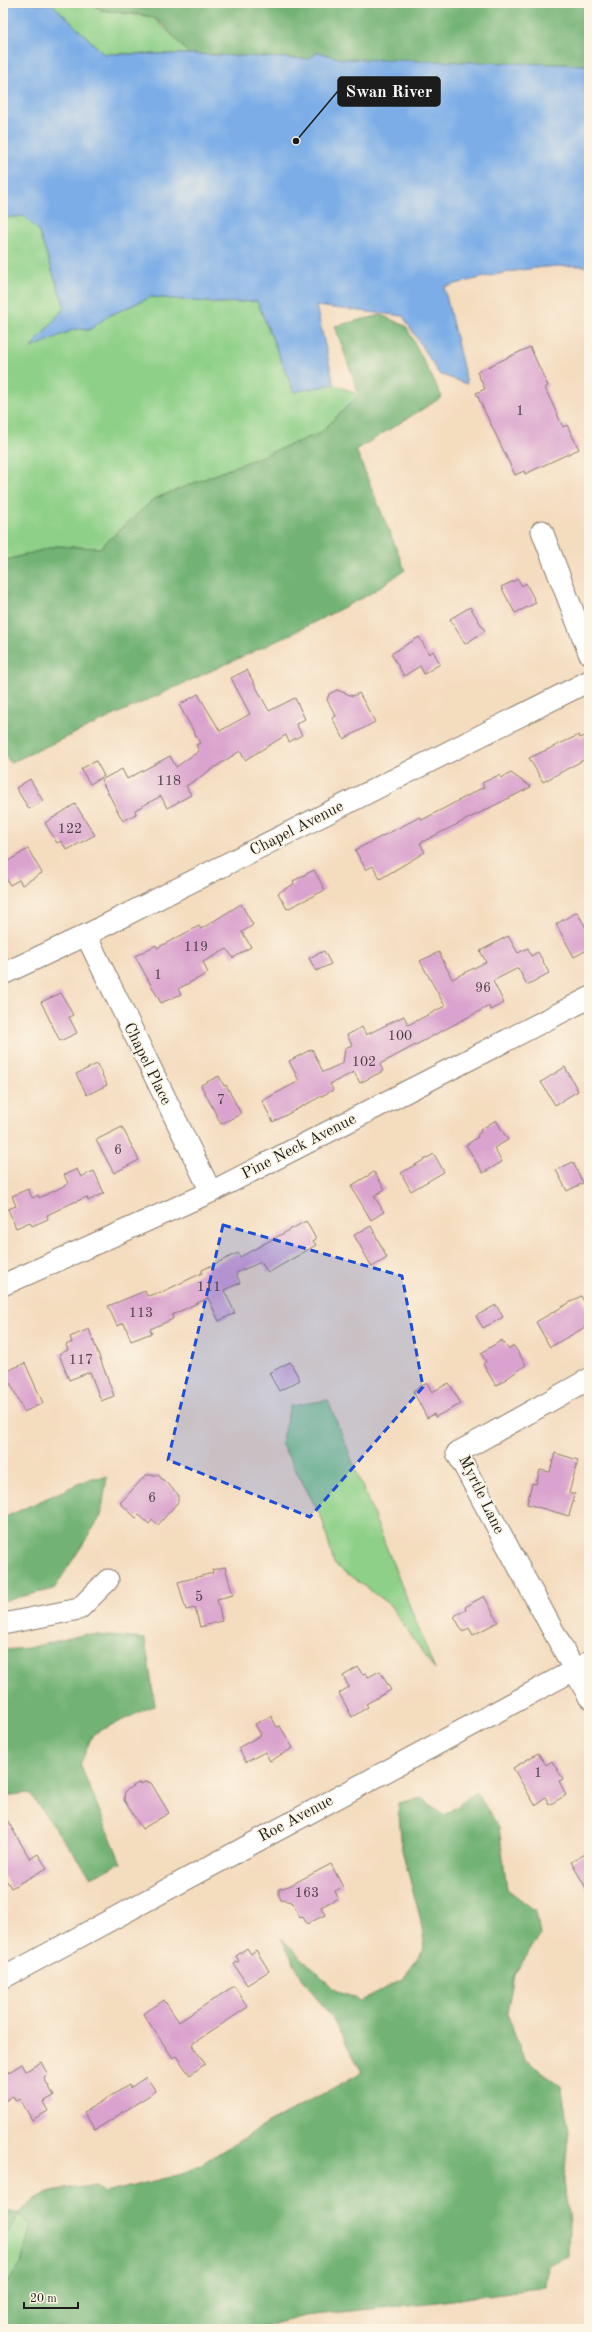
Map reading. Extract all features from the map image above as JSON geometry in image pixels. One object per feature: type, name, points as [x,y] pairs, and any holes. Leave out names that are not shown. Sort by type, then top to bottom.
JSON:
[{"type":"street","points":[[542,531],[589,652]]},
{"type":"street","name":"Chapel Avenue","points":[[3,974],[86,935],[589,681]]},
{"type":"street","name":"Chapel Place","points":[[86,935],[211,1192]]},
{"type":"street","name":"Pine Neck Avenue","points":[[3,1285],[211,1192],[589,998]]},
{"type":"street","name":"Myrtle Lane","points":[[581,1665],[457,1452],[589,1379]]},
{"type":"street","points":[[3,1624],[79,1608],[108,1580]]},
{"type":"street","points":[[581,1665],[589,1697]]},
{"type":"street","name":"Roe Avenue","points":[[3,1978],[581,1665]]},
{"type":"highlighted area","points":[[223,1225],[402,1276],[423,1387],[310,1517],[168,1460]]},
{"type":"green space","points":[[51,3],[92,3],[100,10],[152,17],[174,37],[189,54],[104,54]]},
{"type":"green space","points":[[92,3],[589,3],[589,65],[342,59],[318,52],[309,59],[189,54],[156,19],[143,15],[113,12]]},
{"type":"green space","points":[[24,216],[38,230],[65,307],[32,347],[75,329],[89,330],[108,316],[151,297],[219,303],[257,301],[294,392],[334,384],[359,395],[320,433],[154,499],[100,548],[56,546],[3,561],[3,218]]},
{"type":"green space","points":[[381,315],[406,326],[442,397],[356,450],[405,570],[368,595],[283,638],[10,763],[3,750],[3,561],[56,546],[100,548],[154,499],[320,433],[359,395],[335,326]]},
{"type":"green space","points":[[328,1400],[435,1670],[390,1605],[334,1564],[322,1518],[281,1443],[290,1406]]},
{"type":"green space","points":[[107,1477],[101,1516],[54,1589],[3,1601],[3,1518],[91,1478]]},
{"type":"green space","points":[[86,1634],[145,1639],[155,1705],[93,1734],[80,1764],[121,1863],[91,1877],[29,1793],[3,1796],[3,1650],[28,1648]]},
{"type":"green space","points":[[476,1792],[499,1827],[507,1889],[536,1911],[540,1935],[514,1975],[507,2013],[524,2059],[561,2086],[569,2130],[564,2179],[569,2223],[568,2257],[548,2266],[546,2287],[437,2302],[305,2316],[254,2329],[3,2329],[3,2287],[21,2265],[31,2224],[19,2215],[3,2240],[3,2210],[19,2214],[28,2205],[45,2193],[63,2189],[96,2186],[105,2193],[186,2173],[264,2126],[362,2072],[332,2018],[302,1978],[281,1938],[333,1988],[360,2001],[403,1979],[425,1948],[420,1917],[402,1850],[398,1803],[421,1798],[445,1815]]},
{"type":"green space","points":[[19,2215],[31,2224],[21,2265],[3,2287],[3,2240]]},
{"type":"water","points":[[3,3],[34,3],[37,5],[51,3],[104,54],[189,54],[309,59],[318,52],[342,59],[589,65],[589,274],[585,266],[549,267],[514,271],[444,287],[467,384],[439,374],[403,316],[316,306],[334,384],[294,392],[257,301],[219,303],[151,297],[108,316],[89,330],[75,329],[31,348],[65,307],[38,230],[24,216],[3,218]]},
{"type":"building","points":[[530,347],[548,386],[545,388],[563,427],[567,425],[579,449],[525,474],[524,471],[515,475],[476,393],[485,389],[477,372]]},
{"type":"building","points":[[518,579],[522,586],[526,583],[536,603],[515,613],[501,587]]},
{"type":"building","points":[[470,607],[485,631],[465,644],[450,619]]},
{"type":"building","points":[[419,637],[429,654],[433,651],[440,664],[424,674],[420,666],[404,676],[391,654]]},
{"type":"building","points":[[247,670],[269,711],[295,698],[305,719],[296,724],[302,735],[289,742],[286,735],[245,760],[240,751],[186,786],[191,795],[167,808],[161,796],[135,810],[136,814],[123,821],[101,780],[122,769],[127,779],[170,756],[176,767],[199,751],[196,745],[200,743],[179,705],[198,694],[220,731],[250,714],[231,678]]},
{"type":"building","points":[[337,690],[353,696],[359,693],[375,722],[344,739],[332,718],[336,716],[327,700],[329,694]]},
{"type":"building","points":[[589,734],[589,757],[543,782],[529,758],[579,735],[580,738]]},
{"type":"building","points":[[96,761],[104,776],[90,784],[81,769]]},
{"type":"building","points":[[511,773],[531,787],[420,843],[425,852],[380,879],[373,866],[366,870],[355,850],[420,817],[422,820],[484,787],[482,783],[499,775],[501,778]]},
{"type":"building","points":[[30,779],[43,801],[29,809],[16,788]]},
{"type":"building","points":[[75,804],[95,835],[67,850],[61,841],[57,843],[45,823]]},
{"type":"building","points":[[28,849],[42,873],[22,885],[19,880],[10,885],[3,873],[3,864]]},
{"type":"building","points":[[314,870],[325,890],[287,909],[278,893],[294,884],[293,881]]},
{"type":"building","points":[[241,904],[253,925],[242,932],[251,947],[233,958],[227,949],[203,962],[208,973],[178,989],[181,994],[161,1003],[135,956],[156,945],[157,948],[199,926],[201,929]]},
{"type":"building","points":[[577,912],[589,933],[589,949],[574,957],[556,924]]},
{"type":"building","points":[[508,936],[518,953],[528,948],[531,956],[538,952],[549,973],[527,985],[518,968],[493,981],[504,1003],[490,1010],[489,1006],[380,1064],[383,1071],[360,1083],[354,1072],[330,1084],[333,1090],[273,1122],[262,1101],[299,1081],[289,1061],[312,1049],[323,1072],[343,1063],[345,1048],[352,1045],[347,1035],[362,1027],[366,1035],[404,1016],[408,1025],[445,1006],[420,961],[439,952],[452,979],[486,962],[480,951]]},
{"type":"building","points":[[324,951],[331,964],[316,971],[309,958]]},
{"type":"building","points":[[61,993],[73,1015],[69,1017],[77,1033],[60,1041],[41,1002]]},
{"type":"building","points":[[97,1064],[107,1085],[87,1095],[76,1074]]},
{"type":"building","points":[[565,1067],[578,1091],[555,1105],[541,1082]]},
{"type":"building","points":[[219,1076],[224,1086],[226,1085],[241,1114],[221,1124],[201,1085]]},
{"type":"building","points":[[496,1120],[508,1140],[494,1148],[502,1162],[483,1173],[466,1145],[478,1137],[477,1135],[481,1132],[480,1130]]},
{"type":"building","points":[[122,1127],[139,1160],[114,1173],[96,1140]]},
{"type":"building","points":[[434,1154],[444,1172],[411,1191],[401,1173]]},
{"type":"building","points":[[573,1162],[583,1183],[567,1191],[556,1170]]},
{"type":"building","points":[[77,1169],[81,1177],[94,1171],[104,1193],[88,1201],[87,1197],[72,1203],[47,1215],[48,1219],[32,1226],[30,1222],[16,1228],[8,1209],[16,1206],[12,1196],[28,1189],[32,1198],[38,1195],[39,1198],[68,1183],[64,1175]]},
{"type":"building","points":[[374,1172],[385,1189],[374,1196],[384,1212],[371,1220],[351,1186]]},
{"type":"building","points":[[306,1221],[316,1239],[313,1241],[316,1245],[268,1273],[261,1262],[236,1273],[240,1283],[224,1290],[235,1313],[219,1321],[208,1298],[172,1315],[173,1319],[150,1329],[152,1333],[131,1341],[124,1323],[117,1326],[108,1306],[145,1291],[147,1296],[162,1292],[202,1273],[202,1270],[238,1253],[240,1257]]},
{"type":"building","points":[[371,1226],[387,1258],[372,1267],[354,1235]]},
{"type":"building","points":[[581,1296],[589,1310],[589,1325],[550,1347],[536,1322]]},
{"type":"building","points":[[496,1305],[503,1317],[483,1328],[476,1316]]},
{"type":"building","points":[[89,1329],[114,1396],[101,1401],[90,1372],[69,1380],[59,1354],[68,1350],[66,1345],[72,1342],[70,1337]]},
{"type":"building","points":[[502,1340],[508,1349],[514,1346],[526,1365],[496,1386],[483,1364],[486,1362],[481,1353]]},
{"type":"building","points":[[290,1362],[300,1380],[279,1391],[269,1373]]},
{"type":"building","points":[[25,1363],[43,1403],[24,1412],[5,1372]]},
{"type":"building","points":[[427,1383],[432,1392],[449,1383],[461,1404],[435,1417],[434,1414],[427,1418],[413,1391]]},
{"type":"building","points":[[555,1453],[578,1460],[569,1493],[575,1494],[569,1516],[527,1504],[532,1483],[536,1484],[540,1470],[550,1472]]},
{"type":"building","points":[[146,1475],[158,1475],[178,1494],[178,1502],[158,1525],[152,1520],[149,1524],[139,1515],[136,1518],[120,1503]]},
{"type":"building","points":[[225,1567],[233,1595],[217,1599],[222,1621],[200,1627],[195,1608],[186,1610],[178,1582],[213,1573],[212,1570]]},
{"type":"building","points":[[484,1596],[498,1622],[473,1635],[469,1628],[463,1632],[454,1616],[466,1610],[465,1607]]},
{"type":"building","points":[[358,1667],[362,1674],[366,1673],[368,1677],[380,1671],[391,1690],[366,1704],[368,1707],[352,1717],[339,1693],[349,1687],[343,1676]]},
{"type":"building","points":[[271,1716],[277,1727],[280,1726],[293,1748],[270,1761],[265,1752],[246,1762],[238,1748],[261,1735],[255,1724]]},
{"type":"building","points":[[538,1753],[546,1765],[552,1761],[563,1779],[559,1781],[566,1795],[549,1805],[546,1798],[535,1805],[513,1768]]},
{"type":"building","points":[[145,1782],[151,1783],[169,1813],[142,1829],[124,1800],[125,1791],[138,1783],[141,1784]]},
{"type":"building","points":[[3,1813],[30,1859],[38,1854],[47,1868],[11,1888],[3,1875]]},
{"type":"building","points":[[589,1852],[589,1893],[571,1862]]},
{"type":"building","points":[[331,1864],[343,1887],[335,1891],[338,1898],[321,1907],[325,1915],[307,1924],[303,1917],[300,1918],[292,1902],[281,1900],[279,1889],[289,1886]]},
{"type":"building","points":[[247,1948],[251,1954],[256,1950],[269,1971],[247,1985],[234,1964],[239,1961],[236,1956]]},
{"type":"building","points":[[234,1986],[248,2007],[192,2044],[205,2064],[190,2075],[176,2056],[173,2058],[143,2014],[164,2000],[179,2022]]},
{"type":"building","points":[[41,2062],[48,2075],[44,2078],[54,2096],[43,2102],[48,2111],[32,2120],[20,2099],[15,2101],[13,2096],[3,2102],[3,2076],[22,2064],[26,2071]]},
{"type":"building","points":[[146,2077],[156,2091],[95,2130],[84,2112],[129,2085],[130,2088]]},
{"type":"place","name":"Swan River","points":[[296,141]]}]
